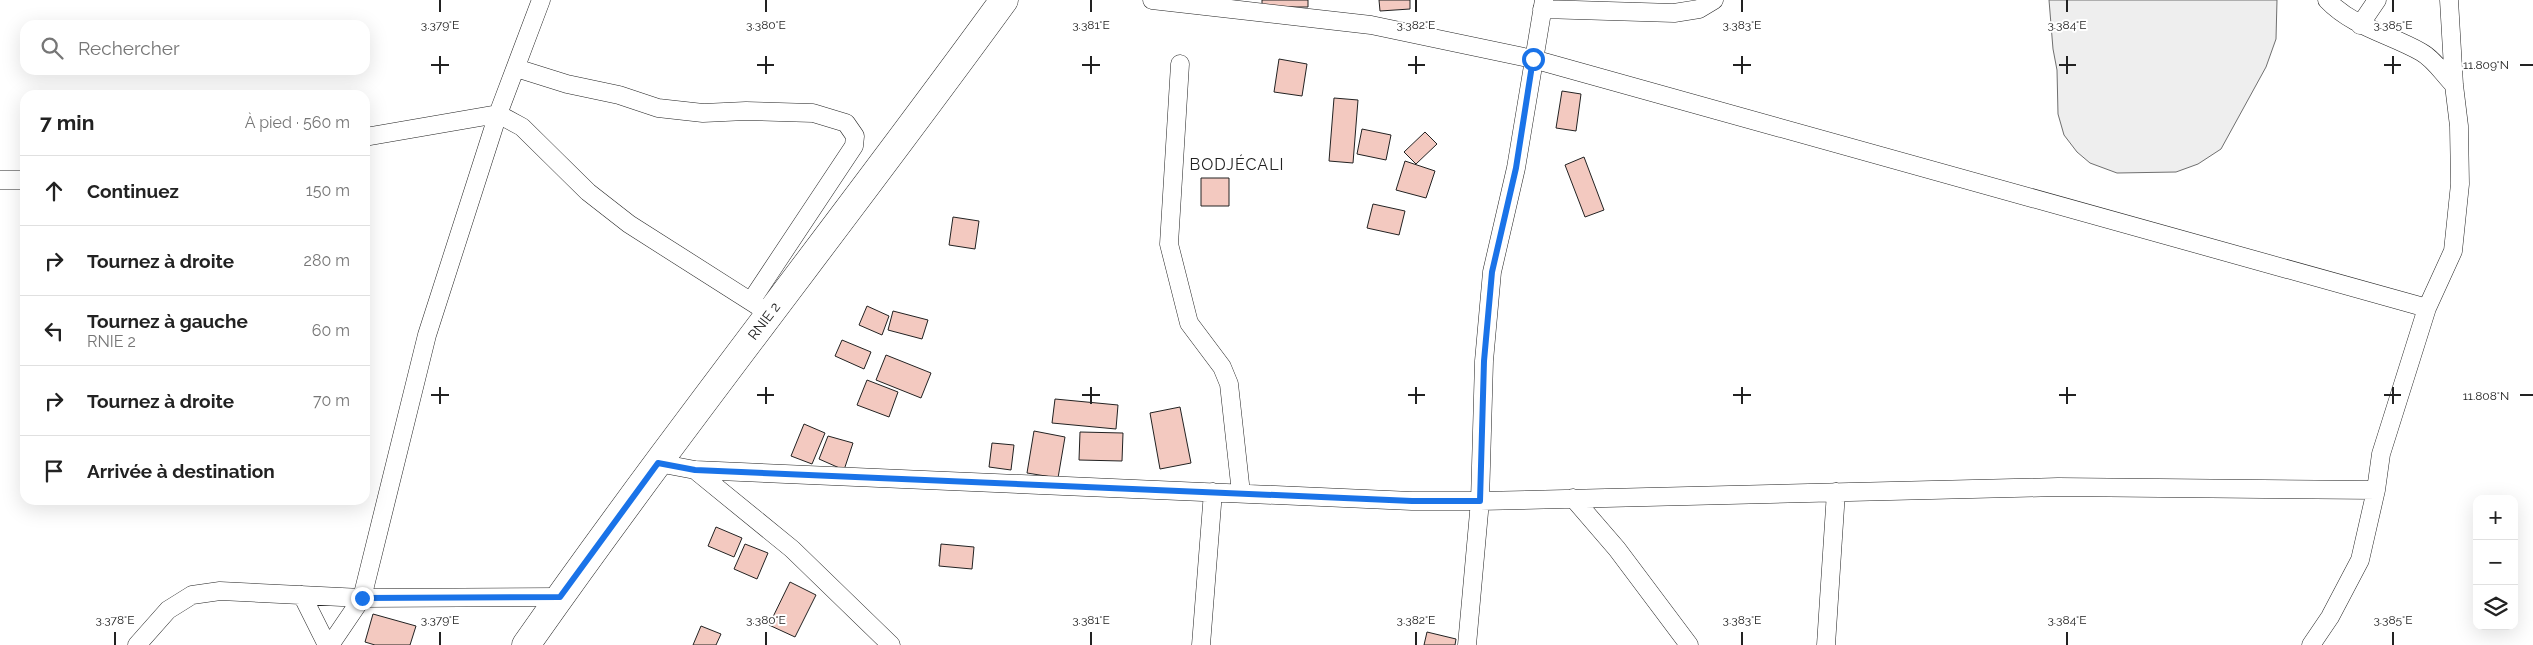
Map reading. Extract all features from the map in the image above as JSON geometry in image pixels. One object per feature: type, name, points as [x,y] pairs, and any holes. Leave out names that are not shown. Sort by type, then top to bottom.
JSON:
[{"type":"main road","name":"RNIE 2","points":[[526,645],[658,463],[760,307],[893,153],[1004,0]]},
{"type":"street","points":[[302,596],[328,645],[362,598],[426,335],[498,114],[541,0]]},
{"type":"street","points":[[1152,0],[1371,25],[1533,59],[2428,308]]},
{"type":"street","points":[[1467,645],[1480,501],[1484,361],[1492,272],[1516,168],[1543,5],[1674,13],[1699,9],[1714,0]]},
{"type":"street","points":[[2327,0],[2337,11],[2360,25],[2423,53],[2454,86]]},
{"type":"street","points":[[2360,25],[2377,0]]},
{"type":"street","points":[[2311,645],[2330,617],[2360,560],[2376,490],[2381,454],[2428,308],[2453,251],[2460,184],[2459,126],[2454,86],[2449,0]]},
{"type":"street","points":[[1180,64],[1170,244],[1189,323],[1213,353],[1222,367],[1229,384],[1241,493]]},
{"type":"street","points":[[370,136],[498,114],[528,132],[588,192],[629,224],[760,307],[854,146],[855,136],[852,130],[838,120],[813,113],[746,111],[703,113],[658,108],[618,95],[567,84],[516,68]]},
{"type":"street","points":[[0,180],[20,180]]},
{"type":"street","points":[[658,463],[695,470],[1213,492],[1480,501],[2058,487],[2376,490]]},
{"type":"street","points":[[695,470],[792,548],[891,645]]},
{"type":"street","points":[[1201,645],[1213,492]]},
{"type":"street","points":[[1826,645],[1836,492]]},
{"type":"street","points":[[1573,498],[1617,548],[1689,645]]},
{"type":"street","points":[[137,645],[168,610],[192,595],[220,591],[362,598],[560,597]]},
{"type":"shaded area","points":[[2049,0],[2277,0],[2276,39],[2266,67],[2221,149],[2198,164],[2176,172],[2117,173],[2090,163],[2077,152],[2064,135],[2058,114],[2057,70],[2053,49]]},
{"type":"building","points":[[1262,0],[1308,0],[1308,7],[1262,7]]},
{"type":"building","points":[[1379,0],[1410,0],[1410,9],[1380,11]]},
{"type":"building","points":[[1279,59],[1307,64],[1302,96],[1274,92]]},
{"type":"building","points":[[1562,91],[1581,94],[1576,131],[1556,128]]},
{"type":"building","points":[[1334,98],[1358,100],[1353,163],[1329,161]]},
{"type":"building","points":[[1362,129],[1391,135],[1386,160],[1357,154]]},
{"type":"building","points":[[1425,132],[1437,144],[1416,164],[1404,152]]},
{"type":"building","points":[[1584,157],[1604,210],[1585,217],[1565,165]]},
{"type":"building","points":[[1405,161],[1435,171],[1426,198],[1396,190]]},
{"type":"building","points":[[1201,178],[1229,178],[1229,206],[1201,206]]},
{"type":"building","points":[[1373,204],[1405,211],[1399,235],[1367,228]]},
{"type":"building","points":[[953,217],[979,221],[975,249],[949,245]]},
{"type":"building","points":[[867,306],[889,316],[882,335],[859,325]]},
{"type":"building","points":[[893,311],[928,320],[922,339],[888,330]]},
{"type":"building","points":[[842,340],[871,352],[864,369],[835,356]]},
{"type":"building","points":[[886,355],[931,373],[921,398],[876,380]]},
{"type":"building","points":[[867,380],[898,392],[889,417],[857,405]]},
{"type":"building","points":[[1055,399],[1118,405],[1116,429],[1052,423]]},
{"type":"building","points":[[1180,407],[1191,463],[1160,469],[1150,413]]},
{"type":"building","points":[[804,424],[825,433],[812,464],[791,456]]},
{"type":"building","points":[[1034,431],[1065,437],[1058,478],[1027,473]]},
{"type":"building","points":[[1080,432],[1123,433],[1122,461],[1079,460]]},
{"type":"building","points":[[828,436],[853,443],[844,470],[819,459]]},
{"type":"building","points":[[992,443],[1014,445],[1011,470],[989,467]]},
{"type":"building","points":[[716,527],[742,538],[734,557],[708,546]]},
{"type":"building","points":[[745,544],[768,553],[757,579],[734,569]]},
{"type":"building","points":[[941,544],[974,547],[972,569],[939,566]]},
{"type":"building","points":[[790,582],[816,595],[795,637],[769,625]]},
{"type":"building","points":[[373,614],[416,626],[410,645],[375,645],[365,642]]},
{"type":"building","points":[[701,626],[721,634],[716,645],[693,645]]},
{"type":"building","points":[[1427,632],[1456,639],[1455,645],[1424,645]]},
{"type":"district","name":"BODJÉCALI","points":[[1237,164]]},
{"type":"route","points":[[362,598],[560,597],[658,463],[695,470],[1412,501],[1480,501],[1484,361],[1492,272],[1516,168],[1533,59]]}]
